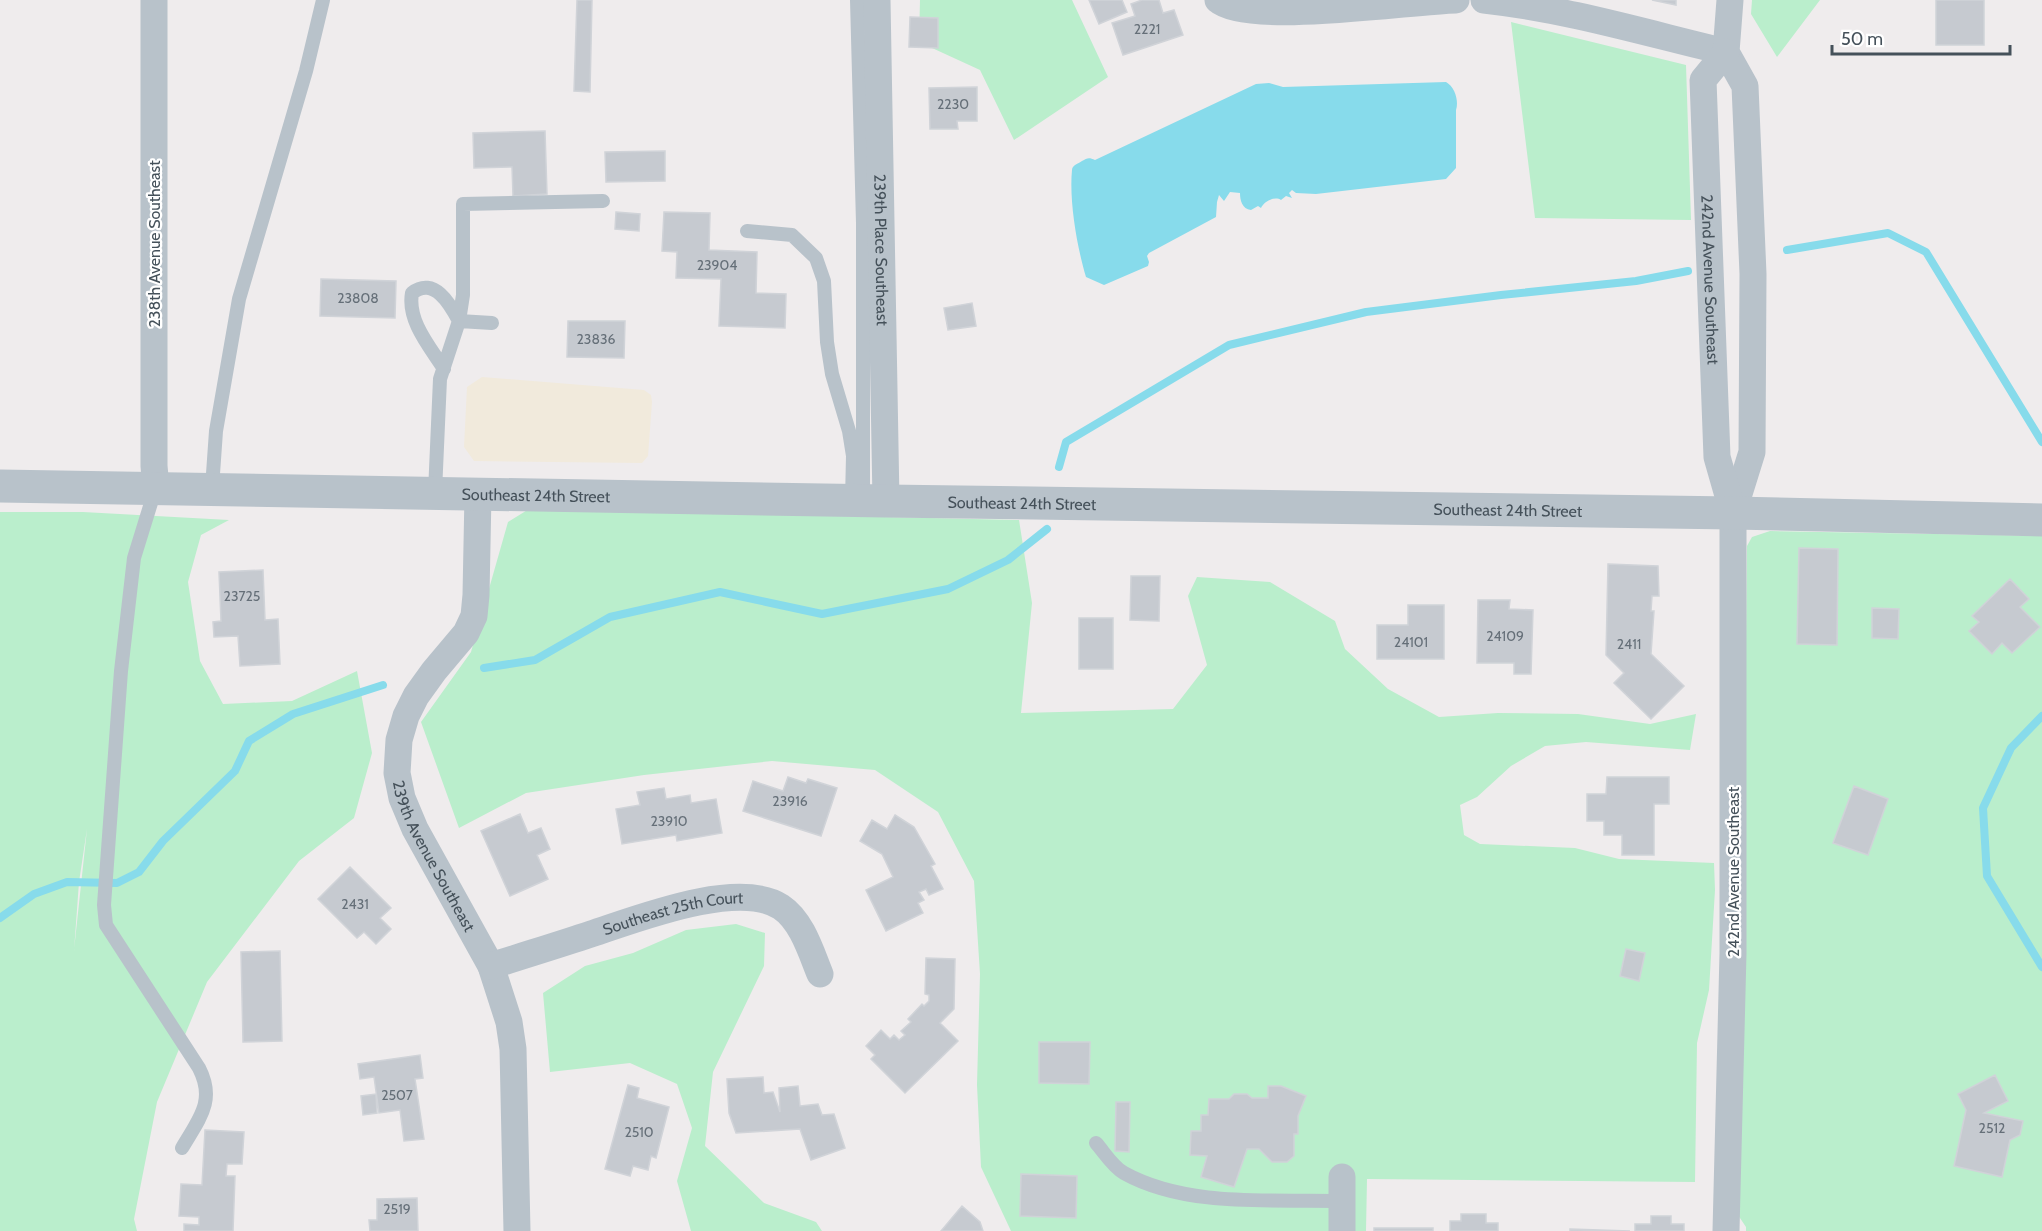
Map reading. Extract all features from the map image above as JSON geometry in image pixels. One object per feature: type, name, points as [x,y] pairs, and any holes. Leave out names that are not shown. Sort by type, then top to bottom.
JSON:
[{"type":"street","name":"238th Avenue Southeast","points":[[154,0],[153,466],[156,488]]},
{"type":"street","name":"239th Place Southeast","points":[[867,501],[877,0]]},
{"type":"street","points":[[1220,2],[1240,10],[1265,12],[1339,10],[1423,1],[1456,0]]},
{"type":"street","points":[[1484,0],[1523,4],[1726,52],[1730,0]]},
{"type":"street","name":"242nd Avenue Southeast","points":[[1726,1231],[1733,953],[1733,513],[1717,457],[1703,80],[1726,52],[1745,86],[1753,273],[1752,452],[1733,513]]},
{"type":"street","name":"Southeast 24th Street","points":[[0,486],[1733,513],[2042,520]]},
{"type":"street","name":"239th Avenue Southeast","points":[[478,494],[474,616],[466,633],[416,696],[406,716],[399,740],[397,773],[402,798],[415,829],[491,966],[509,1022],[513,1049],[517,1231]]},
{"type":"street","name":"Southeast 25th Court","points":[[491,966],[668,909],[738,897],[759,899],[780,906],[789,914],[799,927],[820,974]]},
{"type":"street","points":[[1342,1189],[1342,1231]]},
{"type":"lane","points":[[212,489],[216,431],[239,299],[306,71],[323,0]]},
{"type":"lane","points":[[857,0],[864,234],[867,501]]},
{"type":"lane","points":[[435,492],[440,379],[459,321],[463,295],[463,204],[603,201]]},
{"type":"lane","points":[[747,231],[792,235],[816,258],[824,281],[827,342],[832,374],[867,501]]},
{"type":"lane","points":[[444,369],[417,324],[410,302],[412,293],[418,288],[430,288],[438,292],[449,302],[459,321]]},
{"type":"lane","points":[[459,321],[492,323]]},
{"type":"lane","points":[[156,488],[134,558],[121,671],[105,895],[106,925],[200,1068],[206,1081],[208,1098],[201,1116],[182,1148]]},
{"type":"lane","points":[[1096,1143],[1122,1172],[1165,1190],[1227,1200],[1342,1189]]},
{"type":"green space","points":[[920,0],[1072,0],[1108,77],[1014,140],[980,70],[919,42]]},
{"type":"green space","points":[[1752,0],[1820,0],[1777,57],[1751,14]]},
{"type":"green space","points":[[1511,22],[1686,65],[1691,220],[1535,218]]},
{"type":"green space","points":[[529,509],[1019,520],[1032,603],[1021,713],[1173,709],[1207,665],[1188,596],[1197,577],[1270,582],[1335,621],[1345,649],[1388,689],[1439,717],[1498,713],[1578,714],[1650,724],[1696,714],[1690,750],[1586,742],[1545,746],[1511,766],[1477,797],[1460,805],[1464,835],[1480,844],[1575,848],[1619,859],[1714,863],[1715,890],[1709,990],[1697,1043],[1695,1182],[1367,1179],[1366,1231],[1011,1231],[981,1167],[977,1085],[980,974],[974,881],[938,812],[875,770],[772,761],[644,775],[526,793],[459,828],[421,722],[471,652],[508,522]]},
{"type":"green space","points":[[0,512],[83,512],[229,520],[201,535],[188,582],[200,661],[223,704],[292,701],[357,671],[372,753],[354,818],[299,861],[207,982],[157,1102],[134,1219],[137,1231],[0,1231]],"holes":[[[87,829],[74,948],[79,882]]]},
{"type":"green space","points":[[1770,531],[2042,536],[2042,1231],[1746,1231],[1746,1227],[1736,1212],[1747,546],[1752,537]]},
{"type":"green space","points":[[736,924],[765,933],[764,966],[713,1072],[705,1146],[764,1203],[816,1222],[822,1231],[691,1231],[677,1181],[692,1128],[677,1084],[630,1063],[550,1072],[543,993],[585,966],[633,953],[686,930]]},
{"type":"sand","points":[[482,377],[644,390],[651,395],[652,402],[648,456],[642,463],[474,461],[464,447],[467,387]]},
{"type":"water","points":[[1446,82],[1456,94],[1457,103],[1456,168],[1446,179],[1316,194],[1296,193],[1292,190],[1289,193],[1292,198],[1286,196],[1281,200],[1273,199],[1261,208],[1258,206],[1251,210],[1244,206],[1240,193],[1230,192],[1224,201],[1219,195],[1216,217],[1149,253],[1148,266],[1104,285],[1086,277],[1074,224],[1071,182],[1073,167],[1084,160],[1090,158],[1095,160],[1256,84],[1269,83],[1283,87]]},
{"type":"building","points":[[577,0],[592,0],[590,92],[574,91]]},
{"type":"building","points":[[1089,0],[1122,0],[1127,12],[1099,24]]},
{"type":"building","points":[[1142,0],[1159,0],[1163,13],[1174,10],[1183,35],[1123,55],[1112,23],[1135,16],[1131,4]]},
{"type":"building","points":[[1652,0],[1676,0],[1676,5]]},
{"type":"building","points":[[1936,0],[1984,0],[1984,45],[1936,45]]},
{"type":"building","points":[[910,17],[938,18],[938,48],[909,47]]},
{"type":"building","points":[[977,87],[977,121],[957,121],[958,129],[930,129],[929,88]]},
{"type":"building","points":[[545,131],[547,194],[513,196],[512,167],[474,168],[473,133]]},
{"type":"building","points":[[665,151],[665,181],[606,182],[605,152]]},
{"type":"building","points":[[616,212],[640,214],[639,231],[615,229]]},
{"type":"building","points":[[664,212],[710,213],[709,250],[757,252],[756,293],[786,294],[785,328],[719,326],[721,279],[676,278],[677,252],[662,251]]},
{"type":"building","points":[[321,279],[396,281],[395,318],[320,316]]},
{"type":"building","points":[[972,303],[976,326],[948,330],[944,308]]},
{"type":"building","points":[[568,321],[625,321],[624,358],[567,357]]},
{"type":"building","points":[[1799,548],[1838,549],[1837,645],[1797,644]]},
{"type":"building","points":[[1608,564],[1658,566],[1659,596],[1652,596],[1651,611],[1654,611],[1651,654],[1684,686],[1651,719],[1614,683],[1624,673],[1606,655]]},
{"type":"building","points":[[263,570],[265,620],[278,619],[280,664],[240,666],[238,636],[214,637],[213,622],[221,621],[219,572]]},
{"type":"building","points":[[1131,576],[1160,576],[1159,621],[1130,620]]},
{"type":"building","points":[[2010,579],[2029,599],[2020,607],[2040,627],[2012,653],[2002,643],[1992,654],[1969,631],[1979,622],[1972,616]]},
{"type":"building","points":[[1478,600],[1510,600],[1509,609],[1533,610],[1531,674],[1514,674],[1514,663],[1477,663]]},
{"type":"building","points":[[1408,605],[1444,605],[1444,659],[1377,659],[1377,625],[1408,625]]},
{"type":"building","points":[[1872,608],[1899,609],[1898,639],[1872,638]]},
{"type":"building","points":[[1079,618],[1113,618],[1113,669],[1079,669]]},
{"type":"building","points":[[788,777],[806,783],[808,779],[837,788],[821,836],[743,811],[753,781],[783,791]]},
{"type":"building","points":[[1607,777],[1669,777],[1669,804],[1654,804],[1654,855],[1622,855],[1622,835],[1604,835],[1604,821],[1587,821],[1587,794],[1606,794]]},
{"type":"building","points":[[1854,786],[1888,799],[1868,855],[1833,843]]},
{"type":"building","points":[[664,788],[666,799],[690,795],[691,803],[716,799],[722,833],[677,841],[676,835],[622,844],[616,809],[640,805],[637,792]]},
{"type":"building","points":[[520,814],[528,833],[541,828],[550,849],[537,855],[548,879],[510,896],[481,831]]},
{"type":"building","points":[[895,815],[914,827],[935,864],[931,866],[943,889],[929,895],[926,889],[919,892],[924,900],[918,903],[923,913],[886,931],[866,890],[893,877],[882,854],[860,841],[872,820],[887,829]]},
{"type":"building","points":[[350,867],[391,908],[380,918],[391,929],[376,944],[364,932],[357,938],[318,899]]},
{"type":"building","points":[[1626,949],[1645,953],[1639,981],[1620,976]]},
{"type":"building","points":[[280,951],[282,1041],[243,1042],[241,952]]},
{"type":"building","points":[[926,958],[955,959],[954,1009],[940,1023],[958,1041],[905,1093],[871,1059],[875,1055],[866,1046],[881,1030],[890,1039],[894,1035],[899,1040],[905,1035],[901,1031],[911,1022],[908,1019],[922,1004],[924,1006],[929,1001],[929,995],[925,994]]},
{"type":"building","points":[[1039,1042],[1090,1042],[1089,1084],[1039,1083]]},
{"type":"building","points":[[420,1055],[423,1078],[415,1079],[424,1139],[404,1141],[400,1110],[379,1113],[374,1077],[360,1079],[358,1064]]},
{"type":"building","points":[[1995,1075],[2008,1101],[1984,1113],[2023,1121],[2020,1135],[2010,1140],[2002,1177],[1954,1166],[1966,1110],[1958,1094]]},
{"type":"building","points":[[763,1077],[764,1093],[773,1092],[780,1112],[779,1088],[798,1086],[800,1106],[818,1104],[822,1115],[834,1114],[845,1148],[811,1160],[800,1129],[736,1133],[729,1113],[727,1079]]},
{"type":"building","points":[[628,1085],[639,1088],[637,1098],[669,1107],[656,1158],[651,1156],[648,1170],[633,1166],[630,1176],[605,1169]]},
{"type":"building","points":[[1268,1086],[1281,1086],[1306,1096],[1298,1116],[1298,1134],[1294,1134],[1294,1156],[1287,1162],[1272,1162],[1259,1149],[1247,1149],[1234,1187],[1201,1177],[1207,1156],[1190,1155],[1191,1131],[1201,1131],[1201,1115],[1208,1115],[1209,1099],[1229,1099],[1234,1094],[1247,1094],[1252,1098],[1268,1098]]},
{"type":"building","points":[[376,1094],[377,1113],[363,1115],[361,1096]]},
{"type":"building","points":[[1116,1102],[1130,1102],[1129,1152],[1115,1151]]},
{"type":"building","points":[[205,1130],[244,1132],[242,1164],[227,1164],[226,1176],[235,1176],[233,1231],[184,1231],[184,1224],[199,1225],[199,1217],[179,1216],[181,1184],[202,1185]]},
{"type":"building","points":[[1021,1174],[1077,1176],[1076,1218],[1020,1216]]},
{"type":"building","points":[[417,1198],[418,1231],[370,1231],[369,1220],[377,1220],[377,1199]]},
{"type":"building","points":[[962,1206],[980,1222],[983,1231],[941,1231]]},
{"type":"building","points":[[1461,1214],[1486,1214],[1486,1223],[1498,1223],[1498,1231],[1450,1231],[1450,1221],[1461,1221]]},
{"type":"building","points":[[1651,1216],[1671,1216],[1671,1224],[1684,1224],[1684,1231],[1635,1231],[1635,1224],[1651,1224]]},
{"type":"building","points":[[1374,1228],[1433,1228],[1433,1231],[1374,1231]]},
{"type":"building","points":[[1570,1229],[1630,1231],[1570,1231]]},
{"type":"waterway","points":[[1787,250],[1888,233],[1926,252],[2042,442]]},
{"type":"waterway","points":[[1059,467],[1066,442],[1229,345],[1366,312],[1636,281],[1688,271]]},
{"type":"waterway","points":[[484,668],[535,660],[610,617],[720,592],[822,614],[948,589],[1008,560],[1047,529]]},
{"type":"waterway","points":[[0,918],[34,894],[67,882],[117,883],[139,872],[163,841],[235,771],[249,741],[293,714],[383,685]]},
{"type":"waterway","points":[[2042,716],[2011,748],[1983,808],[1987,876],[2042,967]]}]
